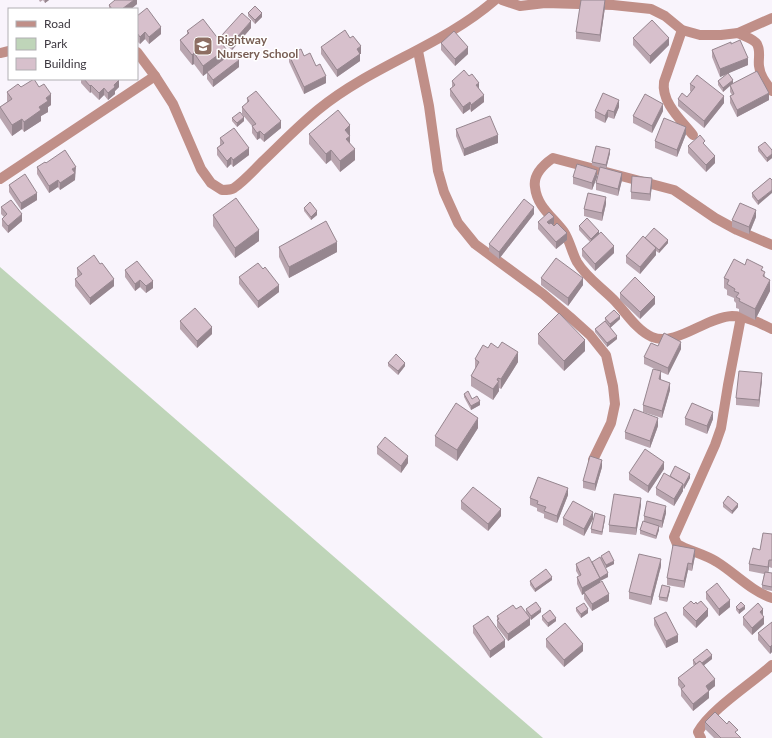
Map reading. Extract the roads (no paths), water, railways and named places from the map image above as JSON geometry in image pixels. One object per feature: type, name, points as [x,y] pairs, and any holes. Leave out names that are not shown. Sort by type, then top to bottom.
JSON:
[{"type":"street","points":[[138,53],[173,104],[201,169],[211,183],[222,190],[232,189],[247,177],[300,125],[328,102],[357,82],[418,50],[481,12],[495,0]]},
{"type":"street","points":[[502,0],[520,6],[533,6],[545,3],[613,5],[651,9],[665,16],[682,30],[700,35],[738,33],[772,18]]},
{"type":"street","points":[[682,30],[663,88],[665,97],[673,110],[693,135]]},
{"type":"street","points":[[738,33],[753,40],[757,44],[759,50],[760,72],[772,91]]},
{"type":"street","points":[[418,50],[429,106],[438,171],[444,192],[458,223],[475,244],[543,294],[570,317],[590,335],[606,355],[613,386],[615,404],[612,423],[593,460]]},
{"type":"street","points":[[0,179],[155,76]]},
{"type":"street","points":[[772,245],[715,218],[678,192],[667,188],[643,183],[553,158],[536,177],[535,189],[538,203],[565,232],[578,262],[588,276],[614,299],[642,330],[652,337],[670,339],[711,321],[724,317],[741,317],[772,329]]},
{"type":"street","points":[[741,317],[721,428],[715,445],[674,537],[677,544],[716,561],[743,581],[766,596],[772,598]]},
{"type":"street","points":[[697,736],[701,727],[724,704],[772,665]]},
{"type":"place","name":"Rightway Nursery School","points":[[203,46]]}]
